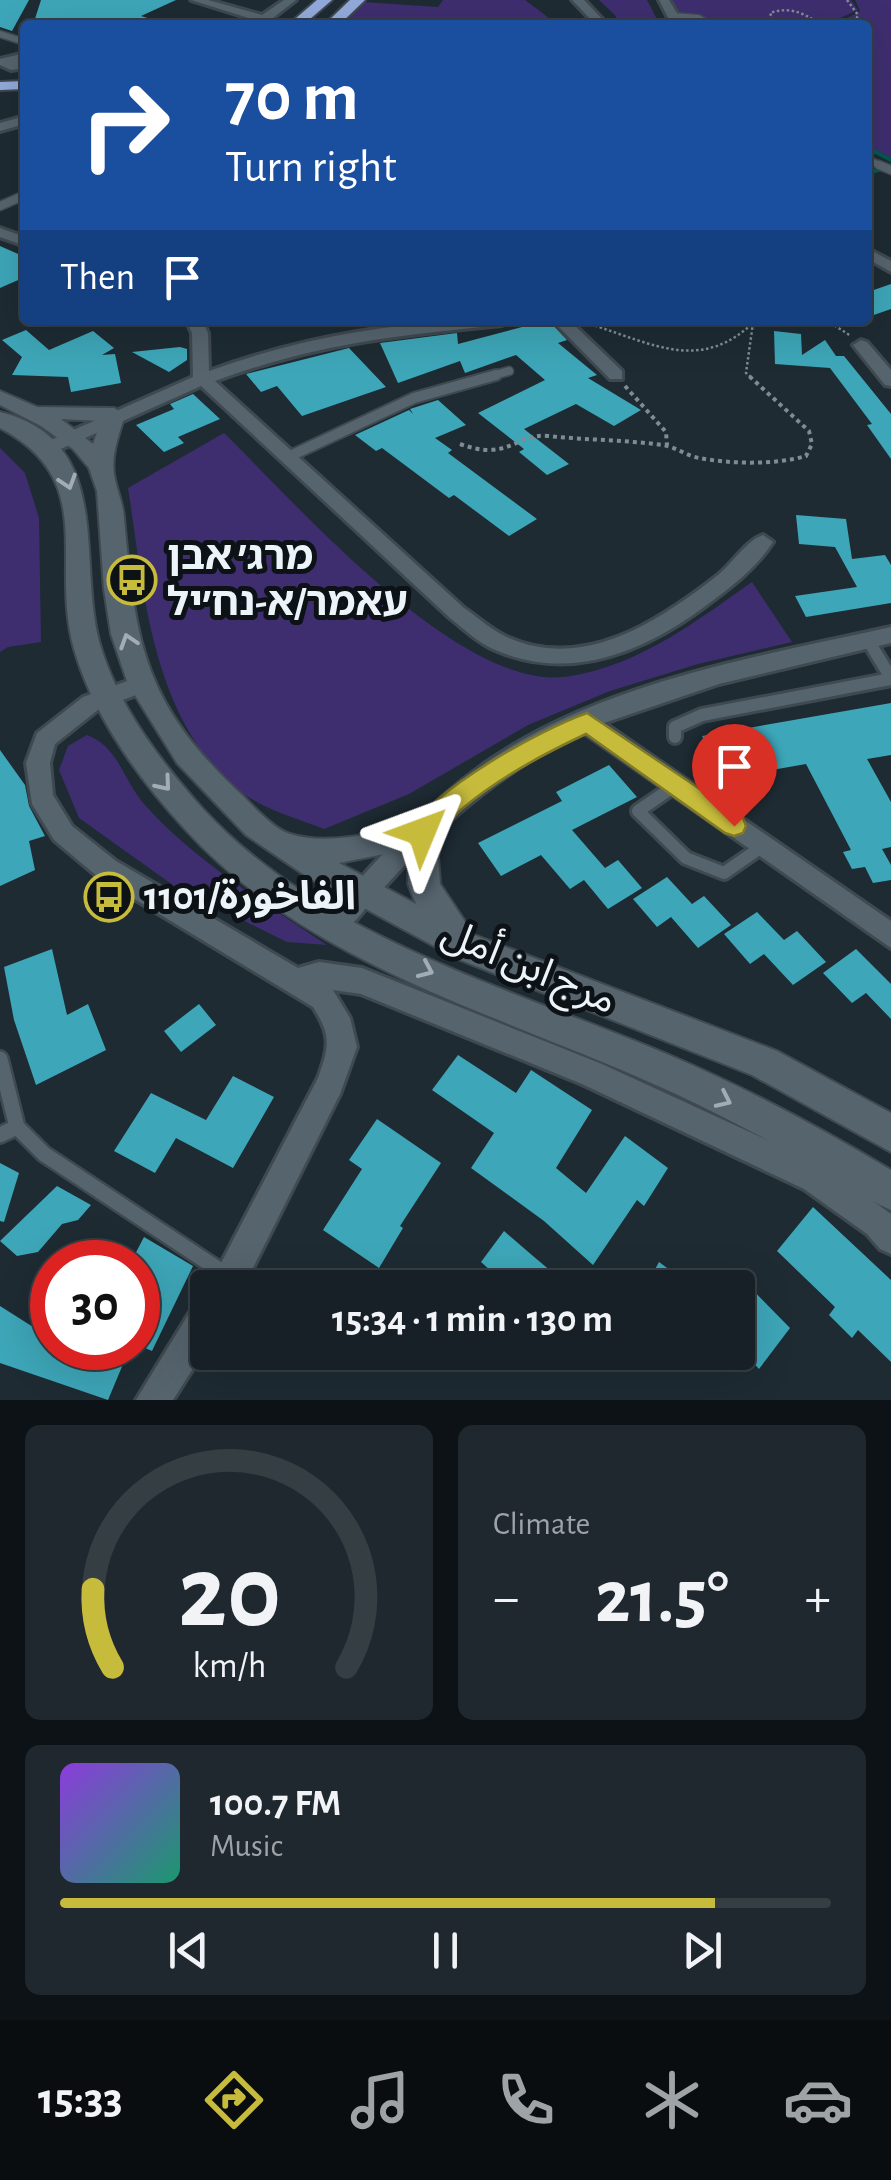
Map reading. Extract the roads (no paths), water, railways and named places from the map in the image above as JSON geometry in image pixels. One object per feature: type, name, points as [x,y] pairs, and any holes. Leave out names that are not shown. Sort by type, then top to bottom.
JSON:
[{"type":"highway","points":[[301,20],[326,0]]},
{"type":"highway","points":[[320,20],[343,0]]},
{"type":"highway","points":[[336,20],[358,0]]},
{"type":"street","points":[[196,0],[254,20]]},
{"type":"street","points":[[263,20],[291,0]]},
{"type":"street","points":[[576,0],[597,20]]},
{"type":"street","points":[[196,325],[201,377],[457,613],[498,642],[534,656],[581,658],[650,633],[747,564],[763,542]]},
{"type":"street","points":[[61,441],[201,377],[361,334],[452,325]]},
{"type":"street","points":[[565,325],[616,375]]},
{"type":"street","points":[[861,345],[891,381]]},
{"type":"street","name":"مرج ابن أمل","points":[[0,398],[31,411],[61,441],[104,468],[112,503],[116,584],[124,636],[182,754],[245,817],[364,892],[478,952],[745,1055],[800,1080],[891,1134]]},
{"type":"street","points":[[31,411],[114,415]]},
{"type":"street","points":[[104,468],[103,448],[114,415]]},
{"type":"street","name":"مرج ابن أمل","points":[[0,418],[61,441]]},
{"type":"street","name":"مرج ابن أمل","points":[[61,441],[76,509],[78,597],[84,630],[108,699],[152,769],[210,838],[282,894],[399,958],[627,1054],[804,1137],[891,1191]]},
{"type":"street","points":[[337,924],[454,801],[522,753],[587,722],[699,681],[879,638]]},
{"type":"street","points":[[144,683],[91,703],[45,738],[38,763],[42,797],[63,832],[107,868],[322,998],[336,1018],[342,1046],[321,1101],[233,1270]]},
{"type":"street","points":[[587,722],[891,936]]},
{"type":"street","points":[[286,845],[330,854],[376,848],[427,828]]},
{"type":"street","points":[[427,828],[420,856],[424,888],[440,918],[478,952]]},
{"type":"street","points":[[297,981],[319,974],[362,980],[592,1074],[815,1178],[878,1223],[891,1238]]},
{"type":"street","points":[[153,1400],[190,1342]]},
{"type":"lane","points":[[288,457],[414,398],[509,371]]},
{"type":"lane","points":[[675,738],[675,727],[702,715],[891,679],[879,638]]},
{"type":"lane","points":[[676,785],[638,811],[683,859],[702,870],[724,873],[763,846]]},
{"type":"lane","points":[[0,1059],[17,1128],[44,1154],[210,1270]]},
{"type":"lane","points":[[0,1136],[17,1128]]},
{"type":"waterway","points":[[872,150],[891,160]]},
{"type":"waterway","points":[[872,172],[885,168]]},
{"type":"place","name":"מרג׳ אבן עאמר/א-נח׳יל","points":[[132,580]]},
{"type":"place","name":"الفاخورة/1101","points":[[109,897]]}]
